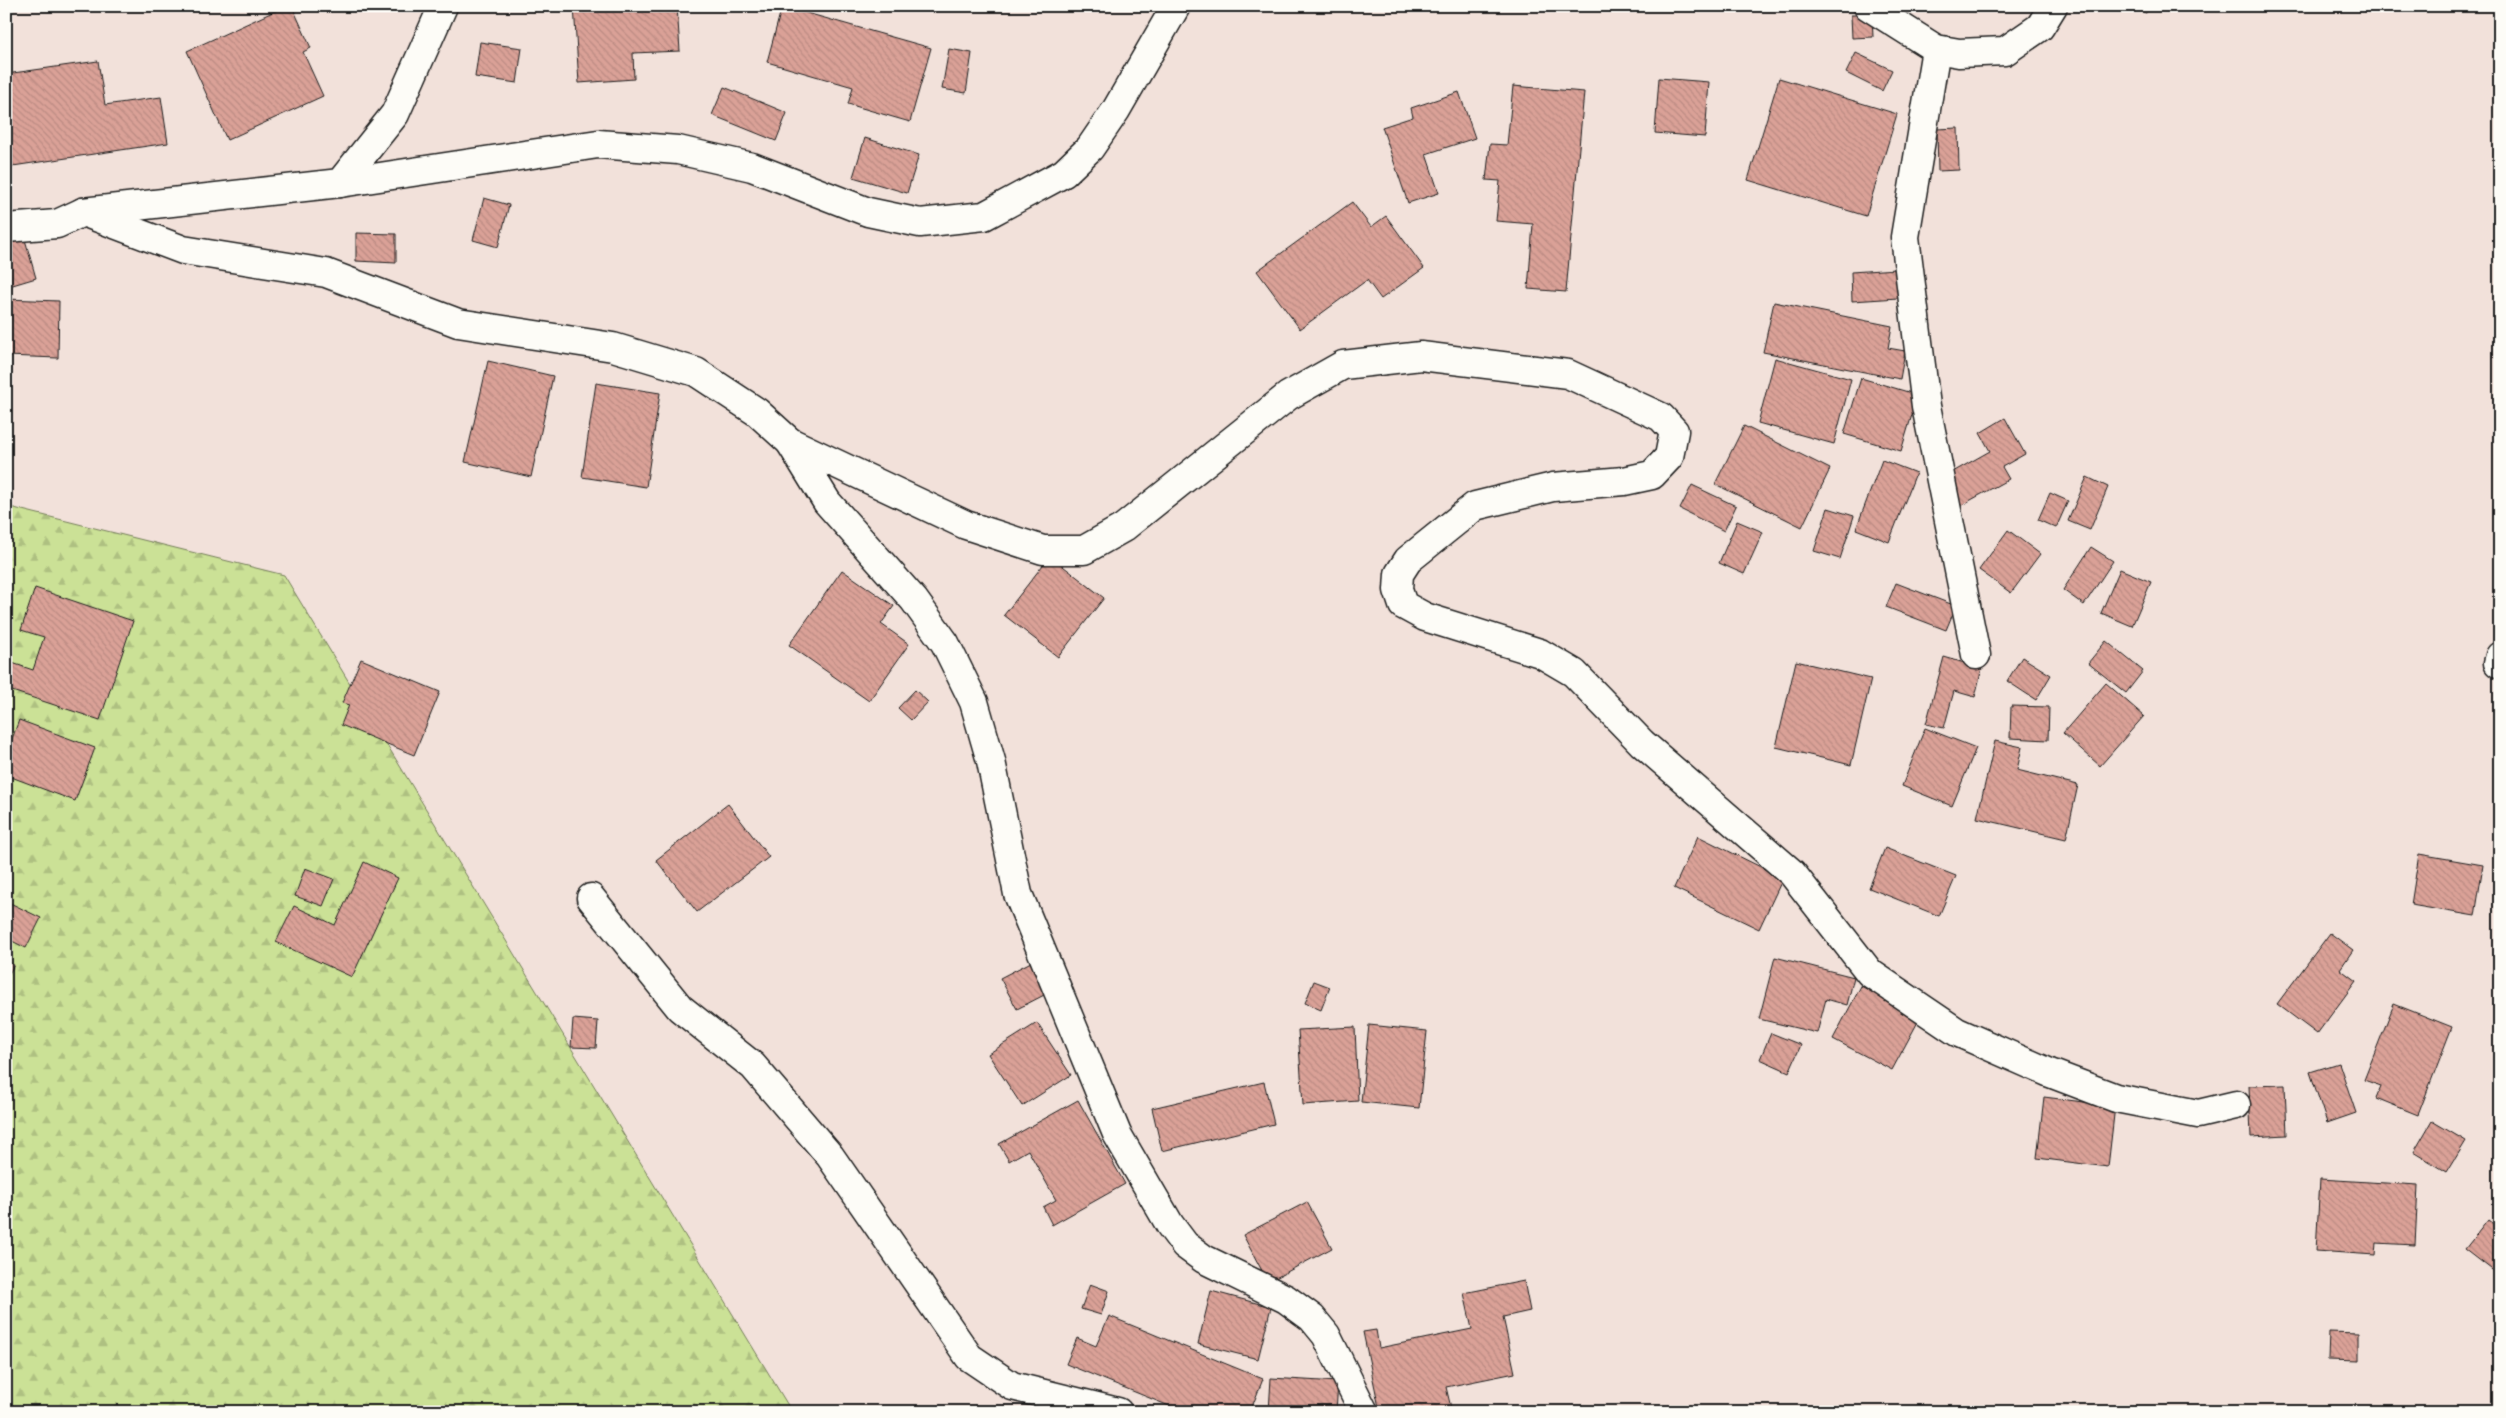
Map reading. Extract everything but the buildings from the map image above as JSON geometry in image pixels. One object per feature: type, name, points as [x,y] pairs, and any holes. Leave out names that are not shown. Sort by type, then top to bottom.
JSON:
[{"type":"street","points":[[340,183],[395,114],[443,6]]},
{"type":"street","points":[[6,228],[57,224],[83,212],[340,183],[598,144],[678,150],[752,167],[868,212],[920,223],[984,216],[1064,173],[1090,148],[1116,110],[1176,6]]},
{"type":"street","points":[[1868,6],[1936,48],[1959,53],[2006,51],[2040,27],[2053,6]]},
{"type":"street","points":[[1936,48],[1905,237],[1926,406],[1976,655]]},
{"type":"street","points":[[83,212],[183,250],[326,273],[458,323],[613,347],[696,372],[757,412],[790,442],[827,502],[914,600],[945,643],[974,702],[990,761],[1018,894],[1117,1134],[1170,1225],[1185,1245],[1204,1259],[1286,1298],[1312,1318],[1326,1335],[1364,1412]]},
{"type":"street","points":[[790,442],[966,525],[1043,550],[1084,550],[1123,528],[1288,396],[1343,366],[1421,356],[1568,374],[1577,378],[1661,417],[1674,431],[1669,457],[1652,475],[1624,482],[1554,487],[1475,506],[1408,560],[1399,574],[1398,590],[1403,605],[1425,617],[1540,653],[1574,673],[1642,743],[1792,873],[1870,973],[1956,1032],[2050,1073],[2116,1098],[2198,1114],[2236,1105]]},
{"type":"street","points":[[591,898],[680,1008],[753,1066],[830,1156],[969,1357],[1012,1386],[1118,1412]]},
{"type":"green space","points":[[6,506],[284,575],[792,1412],[6,1412]]}]
